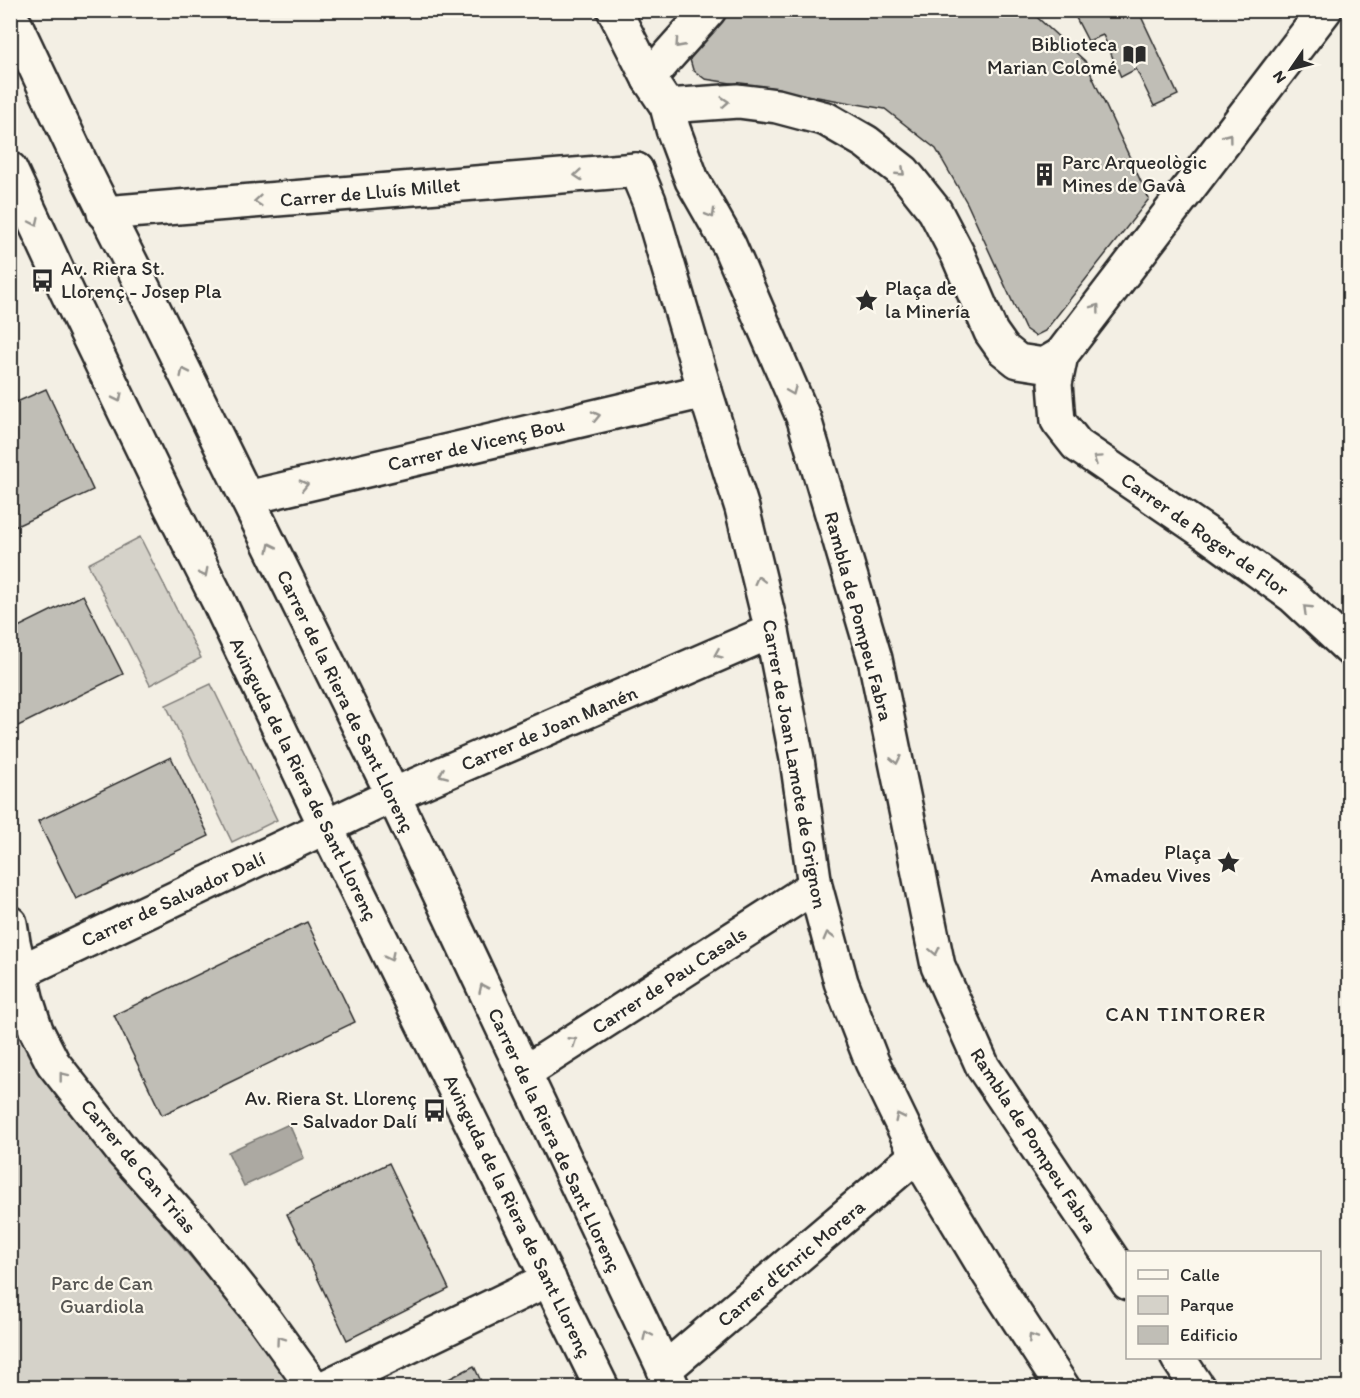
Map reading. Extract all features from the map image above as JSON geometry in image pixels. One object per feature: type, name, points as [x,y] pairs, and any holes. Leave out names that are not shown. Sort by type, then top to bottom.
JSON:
[{"type":"street","name":"Rambla de Pompeu Fabra","points":[[614,10],[670,118],[692,180],[729,245],[804,419],[875,659],[938,966],[983,1067],[1126,1280]]},
{"type":"street","points":[[649,79],[709,10]]},
{"type":"street","points":[[636,171],[670,118],[738,101],[777,105],[826,119],[866,142],[904,172],[935,211],[958,255],[992,332],[1003,349],[1018,361],[1044,365],[1061,355],[1325,10]]},
{"type":"street","name":"Carrer de la Riera de Sant Llorenç","points":[[10,19],[16,26],[104,213],[132,265],[393,795],[668,1379]]},
{"type":"street","name":"Avinguda de la Riera de Sant Llorenç","points":[[10,169],[326,827],[602,1388]]},
{"type":"street","name":"Carrer de Lluís Millet","points":[[104,213],[636,171]]},
{"type":"street","name":"Carrer de Joan Lamote de Grignon","points":[[636,171],[649,201],[742,508],[772,631],[797,759],[814,886],[845,992],[872,1062],[917,1155],[1051,1382]]},
{"type":"street","points":[[649,201],[692,180]]},
{"type":"street","name":"Carrer de Roger de Flor","points":[[1061,355],[1055,384],[1058,422],[1077,445],[1293,596],[1350,649]]},
{"type":"street","name":"Carrer de Vicenç Bou","points":[[247,498],[705,391]]},
{"type":"street","name":"Carrer de Joan Manén","points":[[326,827],[393,795],[772,631]]},
{"type":"street","name":"Carrer de Salvador Dalí","points":[[20,972],[326,827]]},
{"type":"street","name":"Carrer de Pau Casals","points":[[524,1073],[814,886]]},
{"type":"street","name":"Carrer de Can Trias","points":[[10,923],[27,1002],[36,1030],[53,1063],[123,1152],[201,1239],[265,1320],[314,1388]]},
{"type":"street","name":"Carrer d'Enric Morera","points":[[668,1379],[917,1155]]},
{"type":"street","points":[[323,1388],[549,1279]]},
{"type":"street","points":[[1179,1359],[1198,1388]]},
{"type":"green space","points":[[140,537],[201,658],[150,685],[88,564]]},
{"type":"green space","points":[[211,684],[277,820],[232,842],[166,705]]},
{"type":"green space","name":"Parc de Can Guardiola","points":[[10,995],[108,1159],[300,1387],[11,1387]]},
{"type":"shaded area","points":[[289,1124],[304,1158],[244,1186],[228,1152]]},
{"type":"building","name":"Parc Arqueològic Mines de Gavà","points":[[732,10],[1029,10],[1085,61],[1149,199],[1045,331],[1035,336],[1025,329],[967,203],[936,149],[885,109],[705,79],[693,70],[689,56]]},
{"type":"building","name":"Biblioteca Marian Colomé","points":[[1072,10],[1138,10],[1178,95],[1154,106],[1136,69],[1121,77],[1103,35],[1088,41]]},
{"type":"building","points":[[46,389],[93,490],[10,529],[10,405]]},
{"type":"building","points":[[83,595],[123,674],[10,730],[10,631]]},
{"type":"building","points":[[171,757],[209,836],[76,899],[38,821]]},
{"type":"building","points":[[307,922],[355,1022],[162,1115],[114,1015]]},
{"type":"building","points":[[389,1163],[449,1289],[347,1340],[287,1214]]},
{"type":"building","points":[[474,1366],[484,1388],[431,1388]]},
{"type":"place","name":"Biblioteca Marian Colomé","points":[[1135,55]]},
{"type":"place","name":"Parc Arqueològic Mines de Gavà","points":[[1044,174]]},
{"type":"place","name":"Av. Riera St. Llorenç - Josep Pla","points":[[43,280]]},
{"type":"place","name":"Plaça de la Minería","points":[[867,300]]},
{"type":"place","name":"Plaça Amadeu Vives","points":[[1229,863]]},
{"type":"place","name":"Av. Riera St. Llorenç - Salvador Dalí","points":[[435,1110]]},
{"type":"district","name":"CAN TINTORER","points":[[1186,1013]]}]
